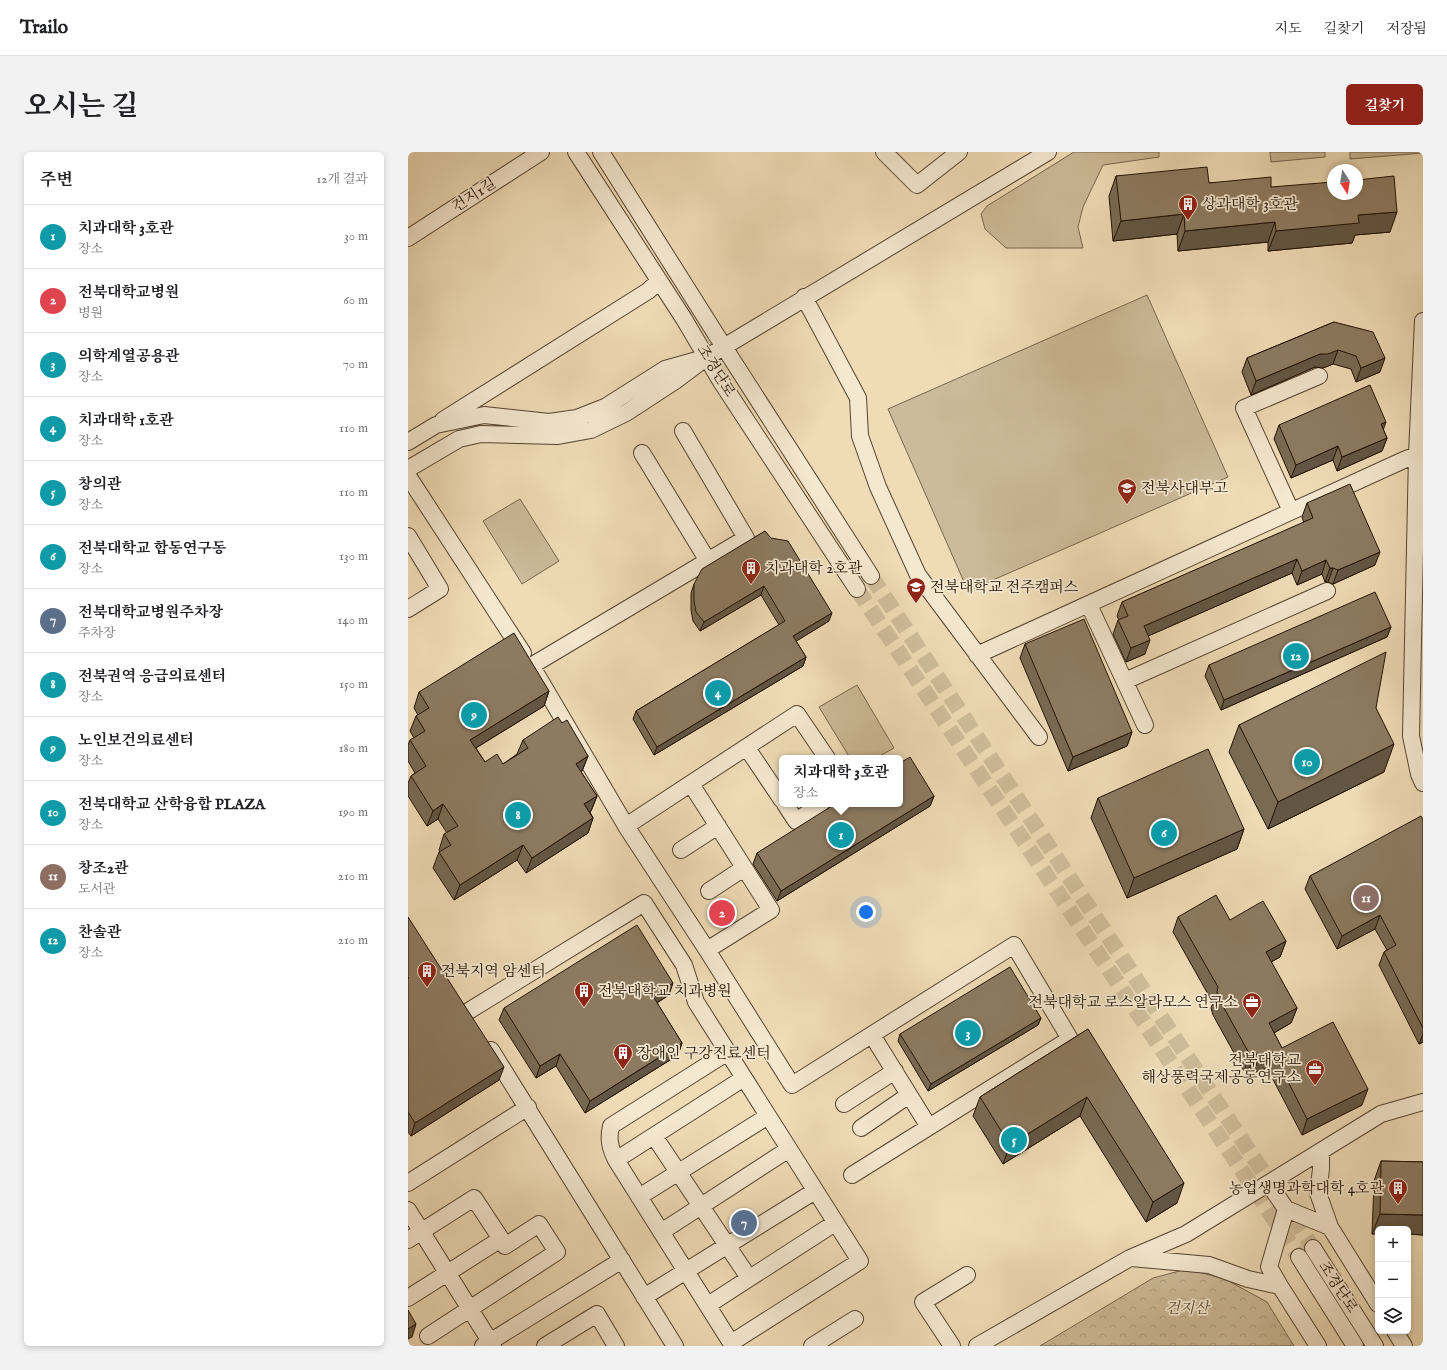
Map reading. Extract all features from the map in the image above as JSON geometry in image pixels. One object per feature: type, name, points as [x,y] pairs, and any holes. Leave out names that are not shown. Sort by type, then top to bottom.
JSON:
[{"type":"street","name":"건지1길","points":[[408,238],[541,152]]},
{"type":"street","name":"조경단로","points":[[576,152],[684,319],[720,380],[857,589]]},
{"type":"street","name":"조경단로","points":[[601,152],[871,576]]},
{"type":"street","points":[[884,152],[917,185],[959,152]]},
{"type":"street","points":[[408,469],[459,439],[481,434],[558,436],[591,430],[626,412],[675,381],[724,346],[804,297],[1048,152]]},
{"type":"street","points":[[408,442],[648,291],[659,281]]},
{"type":"street","points":[[804,297],[858,398],[860,436],[878,487],[918,575],[1039,737]]},
{"type":"street","points":[[1423,321],[1411,736],[1419,774],[1423,783]]},
{"type":"street","points":[[436,424],[484,415],[549,422],[577,418],[605,407],[665,369],[707,357]]},
{"type":"street","points":[[1291,511],[1244,408],[1319,376]]},
{"type":"street","points":[[532,666],[746,538],[683,431]]},
{"type":"street","points":[[642,453],[708,561]]},
{"type":"street","points":[[977,655],[1089,605],[1291,511],[1420,454]]},
{"type":"street","points":[[408,476],[532,666],[626,826],[707,950],[792,1085],[1014,945],[1070,1039],[852,1175]]},
{"type":"street","points":[[408,536],[414,558],[440,589],[408,609]]},
{"type":"street","points":[[1125,681],[1327,591]]},
{"type":"street","points":[[1089,605],[1145,725]]},
{"type":"street","points":[[626,826],[798,714],[825,755]]},
{"type":"street","points":[[747,748],[779,796]]},
{"type":"street","points":[[692,784],[771,910],[707,950]]},
{"type":"street","points":[[787,807],[796,821],[817,807]]},
{"type":"street","points":[[681,850],[718,826]]},
{"type":"street","points":[[709,891],[744,868]]},
{"type":"street","points":[[675,1346],[528,1107],[471,1018],[644,903],[684,965],[696,1002],[728,1052],[860,1261],[732,1344],[610,1150],[609,1137],[611,1126],[728,1052]]},
{"type":"street","points":[[872,1035],[929,1127]]},
{"type":"street","points":[[844,1104],[895,1072]]},
{"type":"street","points":[[616,1160],[744,1078]]},
{"type":"street","points":[[861,1128],[909,1095]]},
{"type":"street","points":[[977,1346],[1130,1258],[1186,1234],[1381,1114],[1423,1102]]},
{"type":"street","points":[[408,1183],[528,1107]]},
{"type":"street","points":[[639,1198],[768,1116]]},
{"type":"street","points":[[654,1136],[749,1278]]},
{"type":"street","points":[[662,1232],[789,1149]]},
{"type":"street","points":[[1321,1151],[1321,1169],[1318,1193],[1330,1227],[1375,1299]]},
{"type":"street","points":[[1268,1184],[1286,1209],[1330,1227]]},
{"type":"street","points":[[644,1297],[816,1191]]},
{"type":"street","points":[[415,1235],[474,1198],[505,1246],[539,1224],[558,1252],[428,1336]]},
{"type":"street","points":[[1286,1209],[1269,1267],[1318,1346]]},
{"type":"street","points":[[408,1210],[415,1235],[447,1273],[470,1309],[489,1345],[622,1260]]},
{"type":"street","points":[[708,1305],[835,1222]]},
{"type":"street","points":[[408,1298],[501,1239]]},
{"type":"street","name":"조경단로","points":[[1313,1248],[1375,1346]]},
{"type":"street","name":"조경단로","points":[[1298,1257],[1355,1346]]},
{"type":"street","points":[[1130,1258],[1209,1264],[1248,1279],[1280,1286]]},
{"type":"street","points":[[952,1346],[923,1302],[968,1275]]},
{"type":"street","points":[[545,1346],[597,1314],[616,1346]]},
{"type":"street","points":[[812,1346],[855,1319]]},
{"type":"street","points":[[1397,1334],[1404,1346]]},
{"type":"green space","points":[[1074,152],[1159,152],[1159,157],[1103,165],[1083,207],[1078,227],[1083,248],[1006,248],[985,229],[981,214],[987,206]]},
{"type":"green space","points":[[1270,152],[1325,152],[1325,157],[1271,162]]},
{"type":"green space","points":[[1350,152],[1423,152],[1423,153],[1350,159]]},
{"type":"green space","points":[[1147,295],[1228,477],[968,591],[888,409]]},
{"type":"green space","points":[[520,499],[559,561],[522,584],[483,521]]},
{"type":"green space","points":[[857,685],[894,748],[881,755],[848,755],[819,707]]},
{"type":"green space","name":"건지산","points":[[1187,1269],[1225,1279],[1267,1302],[1294,1346],[1040,1346],[1153,1278]]},
{"type":"building","points":[[1207,167],[1209,183],[1271,177],[1271,187],[1327,182],[1327,200],[1363,200],[1363,179],[1394,176],[1397,212],[1358,215],[1359,223],[1276,231],[1275,222],[1185,231],[1184,214],[1121,221],[1116,176]]},
{"type":"building","points":[[1334,322],[1373,332],[1385,358],[1361,368],[1356,356],[1338,350],[1328,354],[1320,354],[1256,381],[1247,358]]},
{"type":"building","points":[[1370,385],[1386,422],[1381,424],[1387,438],[1342,457],[1338,446],[1296,465],[1279,425]]},
{"type":"building","points":[[1350,484],[1380,552],[1338,570],[1330,568],[1326,560],[1302,571],[1297,559],[1144,626],[1150,640],[1131,648],[1118,620],[1128,616],[1122,602],[1313,518],[1307,503]]},
{"type":"building","points":[[765,531],[771,538],[788,541],[832,613],[793,636],[806,657],[657,747],[636,711],[785,621],[764,586],[704,622],[696,612],[694,601],[694,584],[702,569]]},
{"type":"building","points":[[1375,592],[1391,627],[1224,700],[1209,665]]},
{"type":"building","points":[[1084,619],[1132,732],[1073,757],[1025,644]]},
{"type":"building","points":[[514,633],[549,691],[470,740],[485,762],[497,754],[503,764],[528,748],[523,740],[558,717],[562,723],[567,720],[588,756],[576,764],[597,796],[584,804],[593,818],[532,858],[523,845],[460,885],[439,852],[451,845],[444,834],[458,826],[443,804],[433,811],[411,776],[426,766],[410,740],[425,731],[416,716],[429,708],[419,692]]},
{"type":"building","points":[[1386,652],[1376,708],[1394,744],[1278,802],[1239,725]]},
{"type":"building","points":[[1208,749],[1244,829],[1134,878],[1098,798]]},
{"type":"building","points":[[910,757],[934,796],[781,891],[757,853],[830,807],[903,807],[903,761]]},
{"type":"building","points":[[1421,816],[1423,820],[1423,1028],[1384,952],[1396,945],[1380,915],[1342,936],[1310,876]]},
{"type":"building","points":[[1216,895],[1230,920],[1263,901],[1286,941],[1266,952],[1297,1008],[1269,1023],[1282,1048],[1333,1022],[1368,1089],[1307,1119],[1273,1052],[1259,1058],[1255,1052],[1250,1055],[1219,999],[1217,992],[1218,987],[1178,917]]},
{"type":"building","name":"전북지역 암센터","points":[[408,917],[504,1067],[415,1123],[408,1112]]},
{"type":"building","points":[[637,925],[673,983],[653,996],[682,1043],[590,1101],[560,1054],[540,1066],[504,1008]]},
{"type":"building","points":[[1010,967],[1041,1018],[931,1084],[900,1034]]},
{"type":"building","points":[[1088,1029],[1184,1183],[1153,1202],[1087,1097],[1010,1145],[980,1097]]},
{"type":"building","points":[[1381,1161],[1423,1162],[1423,1215],[1380,1214]]},
{"type":"building","points":[[408,1310],[416,1324],[408,1329]]},
{"type":"tunnel","points":[[871,576],[1313,1248]]},
{"type":"tunnel","points":[[857,589],[1299,1257]]},
{"type":"place","name":"상과대학 3호관","points":[[1188,221]]},
{"type":"place","name":"전북사대부고","points":[[1127,505]]},
{"type":"place","name":"치과대학 2호관","points":[[751,585]]},
{"type":"place","name":"전북대학교 전주캠퍼스","points":[[916,604]]},
{"type":"place","name":"찬솔관","points":[[1296,656]]},
{"type":"place","name":"치과대학 1호관","points":[[718,693]]},
{"type":"place","name":"노인보건의료센터","points":[[474,715]]},
{"type":"place","name":"전북대학교 산학융합 PLAZA","points":[[1307,762]]},
{"type":"place","name":"전북권역 응급의료센터","points":[[518,815]]},
{"type":"place","name":"전북대학교 합동연구동","points":[[1164,833]]},
{"type":"place","name":"치과대학 3호관","points":[[841,835]]},
{"type":"place","name":"창조2관","points":[[1366,898]]},
{"type":"place","name":"전북대학교병원","points":[[722,913]]},
{"type":"place","name":"전북지역 암센터","points":[[427,988]]},
{"type":"place","name":"전북대학교 치과병원","points":[[584,1008]]},
{"type":"place","name":"전북대학교 로스알라모스 연구소","points":[[1252,1019]]},
{"type":"place","name":"의학계열공용관","points":[[968,1033]]},
{"type":"place","name":"장애인 구강진료센터","points":[[623,1070]]},
{"type":"place","name":"전북대학교 해상풍력국제공동연구소","points":[[1315,1086]]},
{"type":"place","name":"창의관","points":[[1014,1140]]},
{"type":"place","name":"농업생명과학대학 4호관","points":[[1398,1205]]},
{"type":"place","name":"전북대학교병원주차장","points":[[744,1223]]}]
